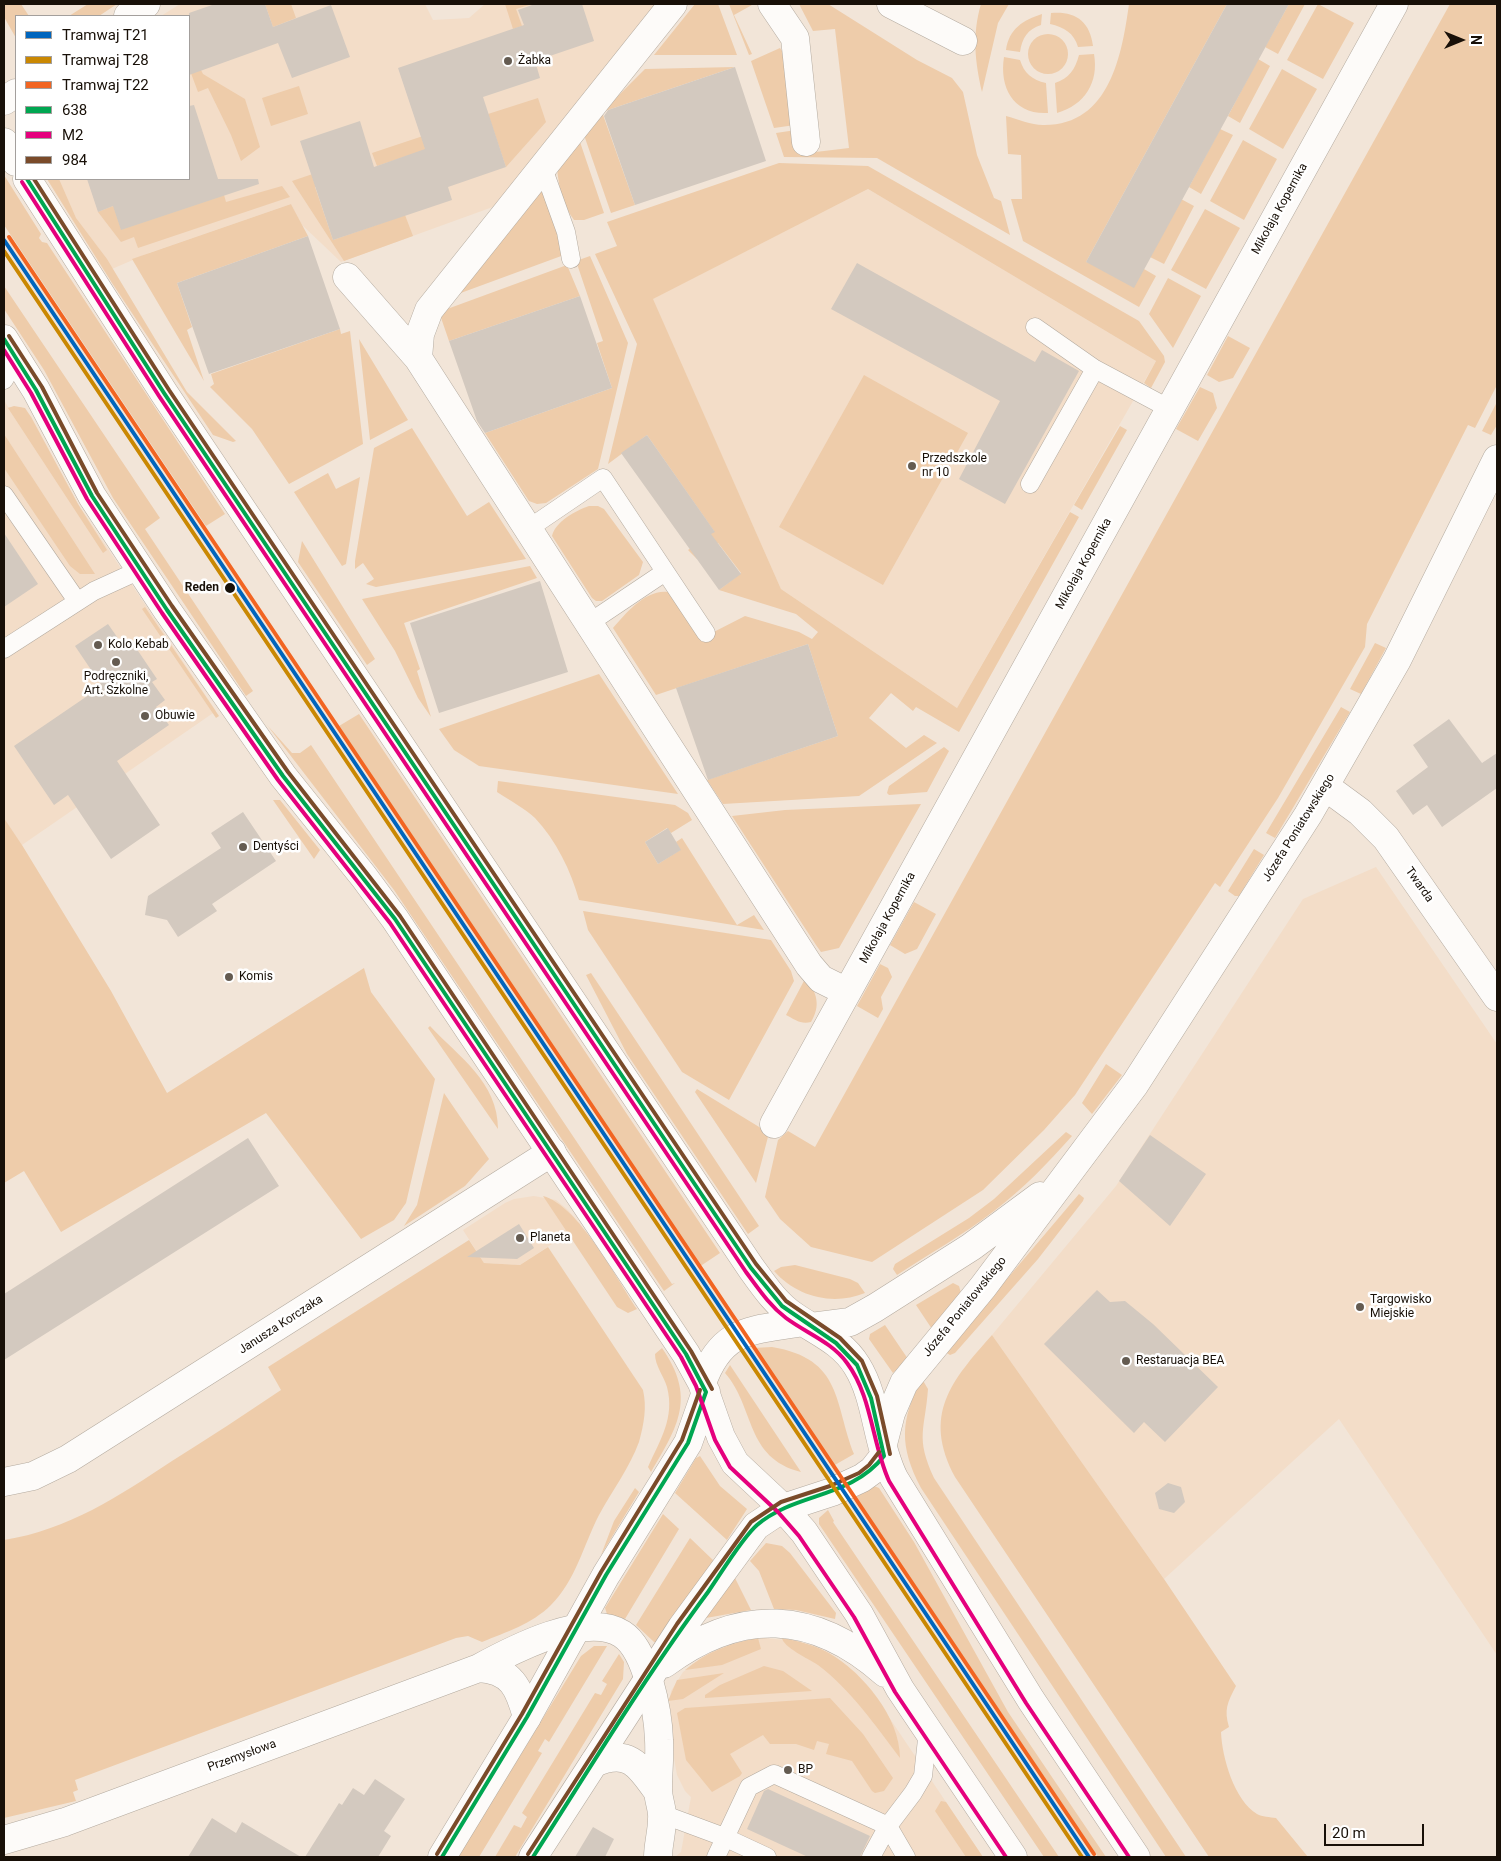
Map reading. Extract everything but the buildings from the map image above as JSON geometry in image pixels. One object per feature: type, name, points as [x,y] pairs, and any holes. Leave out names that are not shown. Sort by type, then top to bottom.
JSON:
[{"type":"street","points":[[130,15],[146,4]]},
{"type":"street","points":[[418,358],[420,334],[429,310],[673,4]]},
{"type":"street","points":[[772,4],[795,38],[806,142]]},
{"type":"street","points":[[891,4],[963,41]]},
{"type":"street","name":"Mikołaja Kopernika","points":[[774,1124],[1394,4]]},
{"type":"street","points":[[4,102],[15,94]]},
{"type":"street","points":[[4,142],[15,160]]},
{"type":"street","points":[[28,180],[159,385],[746,1261],[772,1296],[807,1324],[832,1338],[856,1365],[868,1392],[883,1453],[894,1478],[1031,1700],[1136,1857]]},
{"type":"street","points":[[347,276],[418,358],[809,965],[822,979],[846,992]]},
{"type":"street","points":[[8,359],[140,570],[250,730],[395,919],[686,1354],[704,1388],[721,1437],[735,1463],[783,1508],[804,1532],[853,1605],[900,1689],[1014,1857]]},
{"type":"street","name":"Józefa Poniatowskiego","points":[[883,1453],[891,1413],[904,1383],[983,1287],[1135,1084],[1326,787],[1397,660],[1497,459]]},
{"type":"street","name":"Twarda","points":[[1326,787],[1360,812],[1386,838],[1497,997]]},
{"type":"street","name":"Janusza Korczaka","points":[[4,1482],[32,1476],[68,1459],[552,1152]]},
{"type":"street","name":"Józefa Poniatowskiego","points":[[807,1324],[850,1322],[909,1288],[971,1247],[1066,1174]]},
{"type":"street","points":[[442,1857],[527,1717],[606,1575],[688,1443],[710,1362],[716,1353],[734,1338],[745,1333],[807,1324]]},
{"type":"street","points":[[533,1857],[648,1678],[706,1593],[756,1526],[783,1508],[852,1484],[873,1470],[883,1453]]},
{"type":"street","points":[[648,1678],[678,1654],[711,1635],[744,1626],[768,1623],[806,1628],[843,1641],[874,1662],[900,1689]]},
{"type":"street","points":[[577,1627],[613,1631],[623,1635],[639,1655],[648,1678],[659,1739],[660,1803],[658,1857]]},
{"type":"street","name":"Przemysłowa","points":[[4,1840],[65,1822],[479,1668],[508,1652],[577,1627]]},
{"type":"street","points":[[479,1668],[494,1669],[515,1684],[527,1717]]},
{"type":"street","points":[[594,1762],[610,1756],[623,1757],[634,1762],[643,1771],[660,1803]]},
{"type":"lane","points":[[543,168],[566,232],[570,259]]},
{"type":"lane","points":[[1035,327],[1095,369],[1170,409]]},
{"type":"lane","points":[[1030,484],[1095,369]]},
{"type":"lane","points":[[528,529],[603,478],[706,633]]},
{"type":"lane","points":[[4,496],[77,601]]},
{"type":"lane","points":[[5,646],[77,601],[111,582],[140,570]]},
{"type":"lane","points":[[589,623],[665,572]]},
{"type":"lane","points":[[872,1857],[888,1826],[913,1793],[923,1776],[928,1730]]},
{"type":"lane","points":[[716,1857],[749,1787],[774,1774],[888,1826],[906,1857]]},
{"type":"lane","points":[[660,1803],[724,1837],[767,1857]]},
{"type":"shaded area","points":[[4,4],[21,4],[28,15],[15,15],[15,36],[4,17]]},
{"type":"shaded area","points":[[88,4],[117,4],[100,15],[71,15]]},
{"type":"shaded area","points":[[180,4],[425,4],[433,20],[469,18],[485,4],[674,4],[512,200],[341,262],[302,225],[291,204],[149,253],[105,272],[48,180],[190,180],[190,15],[163,15]]},
{"type":"shaded area","points":[[265,4],[291,4],[296,18],[273,27]]},
{"type":"shaded area","points":[[505,4],[532,4],[516,9],[522,26],[513,29]]},
{"type":"shaded area","points":[[695,4],[718,4],[737,55],[654,55]]},
{"type":"shaded area","points":[[729,4],[752,5],[734,15],[752,54],[749,55]]},
{"type":"shaded area","points":[[799,4],[828,4],[917,60],[952,78],[963,92],[977,155],[994,198],[1001,201],[1010,235],[877,158],[784,157],[776,133],[796,130],[799,154],[849,148],[835,29],[813,31]]},
{"type":"shaded area","points":[[981,4],[1009,4],[998,23],[982,92],[976,48],[976,26]]},
{"type":"shaded area","points":[[1129,4],[1227,4],[1086,262],[1144,269],[1156,276],[1139,307],[1023,241],[1011,199],[1022,199],[1021,155],[1008,154],[1006,116],[1043,125],[1066,122],[1084,114],[1098,100],[1108,84],[1116,65]]},
{"type":"shaded area","points":[[1289,4],[1305,4],[1278,54],[1265,47]]},
{"type":"shaded area","points":[[1318,4],[1354,23],[1323,79],[1287,60]]},
{"type":"shaded area","points":[[1450,4],[1497,4],[1497,385],[1475,428],[1468,425],[1367,624],[1365,647],[1278,798],[1220,887],[1215,883],[1075,1095],[1044,1130],[983,1190],[872,1262],[811,1247],[780,1219],[765,1197],[778,1140],[788,1131],[815,1147]]},
{"type":"shaded area","points":[[1051,13],[1067,14],[1080,19],[1089,30],[1093,46],[1078,47],[1068,31],[1050,24]]},
{"type":"shaded area","points":[[1042,14],[1041,25],[1026,35],[1020,52],[1006,50],[1010,36],[1018,26]]},
{"type":"shaded area","points":[[1048,34],[1059,37],[1065,43],[1068,54],[1065,65],[1059,71],[1048,74],[1037,71],[1031,65],[1028,54],[1031,43],[1037,37]]},
{"type":"shaded area","points":[[190,48],[203,74],[245,99],[260,147],[241,161],[231,135],[208,88],[198,92],[190,71]]},
{"type":"shaded area","points":[[780,48],[788,60],[795,125],[774,128],[751,61]]},
{"type":"shaded area","points":[[1094,54],[1094,74],[1088,91],[1075,104],[1057,113],[1055,83],[1071,73],[1079,55]]},
{"type":"shaded area","points":[[1004,57],[1020,60],[1029,75],[1046,83],[1048,113],[1026,109],[1011,97],[1004,79]]},
{"type":"shaded area","points":[[1258,59],[1270,66],[1240,123],[1228,116]]},
{"type":"shaded area","points":[[735,67],[602,112],[645,69]]},
{"type":"shaded area","points":[[1282,69],[1317,89],[1283,149],[1249,129]]},
{"type":"shaded area","points":[[299,86],[308,114],[271,126],[262,98]]},
{"type":"shaded area","points":[[538,98],[546,122],[506,167],[488,114]]},
{"type":"shaded area","points":[[602,112],[635,205],[611,213],[584,135]]},
{"type":"shaded area","points":[[1220,129],[1233,135],[1201,194],[1189,187]]},
{"type":"shaded area","points":[[429,134],[434,147],[377,166],[372,153]]},
{"type":"shaded area","points":[[579,139],[604,213],[584,220],[574,220],[562,196],[557,168]]},
{"type":"shaded area","points":[[1243,140],[1277,159],[1244,220],[1210,201]]},
{"type":"shaded area","points":[[357,159],[362,171],[315,187],[333,240],[405,215],[413,236],[344,261],[292,181]]},
{"type":"shaded area","points":[[779,163],[868,166],[1139,321],[1164,356],[1165,362],[1151,388],[1144,383],[1156,361],[868,189],[653,299],[781,589],[957,708],[1070,512],[1079,517],[959,732],[916,707],[913,711],[891,693],[869,718],[906,748],[924,735],[937,743],[859,796],[723,804],[707,780],[838,736],[808,644],[656,695],[613,628],[630,609],[644,598],[660,592],[668,592],[700,639],[745,616],[799,632],[812,639],[818,632],[796,614],[719,590],[741,573],[718,543],[697,559],[688,550],[714,531],[647,435],[608,464],[637,344],[595,254],[617,246],[607,222]]},
{"type":"shaded area","points":[[4,175],[41,234],[39,238],[42,242],[47,243],[225,514],[206,526],[4,225]]},
{"type":"shaded area","points":[[48,180],[59,180],[76,218],[107,259],[187,392],[236,441],[233,442],[213,435],[112,283]]},
{"type":"shaded area","points":[[542,185],[564,255],[458,294]]},
{"type":"shaded area","points":[[282,186],[290,197],[138,248],[134,237],[121,242],[98,212],[113,206],[224,195],[226,202]]},
{"type":"shaded area","name":"Przedszkole nr 10","points":[[868,189],[1156,361],[957,708],[781,589],[652,299]]},
{"type":"shaded area","points":[[1181,199],[1194,206],[1164,264],[1150,257]]},
{"type":"shaded area","points":[[291,204],[308,236],[177,283],[192,327],[187,330],[204,381],[132,259]]},
{"type":"shaded area","points":[[1205,209],[1240,228],[1206,289],[1171,270]]},
{"type":"shaded area","points":[[590,256],[628,343],[598,469],[546,503],[537,504],[529,501],[485,433],[612,388],[597,343],[603,341],[576,261]]},
{"type":"shaded area","points":[[567,265],[580,296],[449,341],[439,312]]},
{"type":"shaded area","points":[[1168,278],[1201,296],[1173,348],[1149,314]]},
{"type":"shaded area","points":[[4,286],[160,518],[145,529],[253,691],[246,696],[113,498],[44,370],[4,309]]},
{"type":"shaded area","points":[[340,329],[341,334],[350,331],[363,444],[289,484],[252,429],[210,387],[214,384],[211,374]]},
{"type":"shaded area","points":[[1228,336],[1250,348],[1233,378],[1219,382],[1207,375]]},
{"type":"shaded area","points":[[359,339],[408,420],[370,440]]},
{"type":"shaded area","points":[[864,375],[968,433],[883,585],[779,527]]},
{"type":"shaded area","points":[[1200,387],[1213,393],[1217,408],[1198,441],[1176,429]]},
{"type":"shaded area","points":[[4,400],[8,407],[21,407],[31,416],[78,504],[216,711],[22,845],[4,818]]},
{"type":"shaded area","points":[[1497,402],[1497,425],[1491,435],[1482,431]]},
{"type":"shaded area","points":[[14,406],[25,408],[31,417],[78,504],[107,550],[103,553],[8,408]]},
{"type":"shaded area","points":[[1120,426],[1127,430],[1082,510],[1074,505]]},
{"type":"shaded area","points":[[412,428],[467,516],[489,502],[526,559],[376,587],[366,584],[374,579],[363,563],[355,569],[355,561],[374,448]]},
{"type":"shaded area","points":[[4,434],[95,574],[80,574],[70,566],[4,468]]},
{"type":"shaded area","points":[[328,473],[336,489],[360,477],[346,564],[342,566],[294,492]]},
{"type":"shaded area","points":[[589,506],[598,506],[604,509],[643,562],[639,575],[602,601],[596,601],[592,598],[552,536],[562,521]]},
{"type":"shaded area","points":[[302,541],[375,659],[367,665],[298,562]]},
{"type":"shaded area","points":[[530,566],[537,578],[404,623],[420,669],[417,671],[431,717],[418,698],[395,651],[362,599]]},
{"type":"shaded area","points":[[145,607],[219,716],[216,718],[142,609]]},
{"type":"shaded area","points":[[1375,643],[1386,648],[1361,694],[1350,689]]},
{"type":"shaded area","points":[[599,674],[678,794],[479,766],[454,750],[439,729]]},
{"type":"shaded area","points":[[1341,707],[1350,712],[1275,838],[1266,833]]},
{"type":"shaded area","points":[[359,714],[720,1253],[699,1267],[700,1265],[339,726]]},
{"type":"shaded area","points":[[267,725],[292,753],[300,753],[311,745],[672,1284],[675,1283],[664,1291],[394,890]]},
{"type":"shaded area","points":[[944,747],[949,751],[927,792],[889,795],[887,793],[889,786]]},
{"type":"shaded area","points":[[498,781],[675,805],[688,813],[692,820],[671,833],[667,828],[645,842],[658,864],[680,850],[676,842],[682,838],[737,925],[754,915],[764,930],[579,900],[572,878],[550,836],[531,814],[497,792]]},
{"type":"shaded area","points":[[273,800],[280,800],[320,850],[314,859]]},
{"type":"shaded area","points":[[921,804],[839,948],[821,952],[732,816],[785,810]]},
{"type":"shaded area","points":[[4,818],[111,991],[167,1093],[364,968],[371,992],[435,1079],[406,1203],[394,1220],[361,1239],[266,1113],[61,1232],[24,1171],[4,1183]]},
{"type":"shaded area","points":[[1254,849],[1264,855],[1239,896],[1235,896],[1228,891]]},
{"type":"shaded area","name":"Targowisko Miejskie","points":[[1376,867],[1497,1044],[1497,1655],[1339,1419],[1164,1579],[992,1335],[1116,1186],[1303,899]]},
{"type":"shaded area","points":[[914,902],[936,914],[917,949],[905,954],[890,945]]},
{"type":"shaded area","points":[[583,911],[771,940],[791,971],[794,981],[729,1100],[682,1072],[588,930]]},
{"type":"shaded area","points":[[880,964],[888,968],[892,977],[881,997],[883,1009],[878,1018],[857,1006]]},
{"type":"shaded area","points":[[591,973],[759,1226],[748,1234],[627,1054],[586,975]]},
{"type":"shaded area","points":[[806,977],[815,994],[817,1005],[811,1022],[804,1023],[786,1015]]},
{"type":"shaded area","points":[[430,1026],[464,1060],[484,1084],[496,1112],[498,1129],[428,1028]]},
{"type":"shaded area","points":[[1106,1064],[1122,1075],[1092,1114],[1082,1103]]},
{"type":"shaded area","points":[[697,1089],[769,1133],[756,1183],[695,1092]]},
{"type":"shaded area","points":[[444,1093],[489,1159],[465,1186],[404,1226],[417,1205]]},
{"type":"shaded area","points":[[1066,1132],[1072,1136],[1005,1203],[897,1275],[893,1269],[895,1264],[969,1218],[994,1199]]},
{"type":"shaded area","points":[[1079,1194],[1084,1198],[1083,1201],[1038,1259],[955,1353],[950,1355],[945,1352]]},
{"type":"shaded area","points":[[534,1196],[556,1200],[581,1225],[520,1265],[484,1263],[463,1230],[505,1203],[514,1199]]},
{"type":"shaded area","points":[[543,1196],[557,1202],[583,1228],[608,1262],[637,1309],[628,1313],[617,1307]]},
{"type":"shaded area","points":[[469,1240],[484,1263],[520,1265],[548,1247],[643,1390],[644,1416],[639,1442],[626,1470],[599,1515],[573,1574],[560,1595],[544,1612],[536,1617],[518,1627],[482,1642],[468,1636],[456,1638],[75,1780],[78,1790],[73,1792],[76,1801],[4,1818],[4,1540],[50,1528],[92,1510],[132,1487],[213,1435],[281,1390],[268,1367]]},
{"type":"shaded area","points":[[795,1265],[850,1279],[858,1283],[865,1293],[841,1299],[828,1299],[804,1293],[783,1280],[774,1271],[781,1267]]},
{"type":"shaded area","points":[[953,1283],[959,1286],[961,1293],[932,1329],[916,1305]]},
{"type":"shaded area","points":[[885,1325],[908,1359],[893,1373],[869,1339],[870,1334]]},
{"type":"shaded area","points":[[992,1335],[1164,1579],[1236,1686],[1227,1706],[1229,1727],[1221,1732],[1224,1753],[1231,1777],[1242,1799],[1249,1807],[1259,1815],[1276,1818],[1308,1857],[1209,1857],[955,1477],[945,1455],[941,1435],[941,1417],[946,1400],[954,1384],[964,1368]]},
{"type":"shaded area","points":[[772,1347],[795,1353],[812,1362],[824,1373],[838,1401],[854,1454],[833,1466],[753,1348]]},
{"type":"shaded area","points":[[662,1348],[679,1381],[680,1411],[669,1440],[651,1472],[648,1467],[665,1429],[669,1409],[667,1387],[655,1358],[655,1354]]},
{"type":"shaded area","points":[[730,1365],[801,1472],[783,1465],[770,1455],[760,1443],[735,1386],[725,1373]]},
{"type":"shaded area","points":[[922,1379],[928,1389],[923,1443],[928,1464],[934,1478],[1186,1857],[1166,1857],[921,1488],[909,1459],[905,1433],[909,1407]]},
{"type":"shaded area","points":[[700,1456],[720,1486],[747,1509],[727,1540],[675,1493],[696,1458]]},
{"type":"shaded area","points":[[874,1486],[879,1488],[914,1542],[1008,1712],[1106,1857],[1098,1857],[860,1503],[858,1504],[854,1498]]},
{"type":"shaded area","points":[[635,1488],[639,1492],[601,1555],[614,1521]]},
{"type":"shaded area","points":[[828,1510],[833,1522],[1059,1857],[1044,1857],[819,1524],[819,1518]]},
{"type":"shaded area","points":[[663,1514],[679,1529],[625,1619],[607,1614],[605,1608]]},
{"type":"shaded area","points":[[690,1538],[714,1561],[658,1642],[654,1642],[636,1625]]},
{"type":"shaded area","points":[[766,1543],[782,1546],[790,1553],[836,1613],[835,1619],[796,1610],[774,1609],[759,1571],[750,1561]]},
{"type":"shaded area","points":[[735,1578],[751,1610],[706,1618],[705,1616]]},
{"type":"shaded area","points":[[758,1638],[761,1649],[722,1665],[685,1670],[701,1658],[719,1649]]},
{"type":"shaded area","name":"BP","points":[[764,1638],[796,1641],[821,1649],[856,1673],[872,1692],[983,1857],[675,1857],[681,1852],[691,1797],[685,1791],[677,1775],[667,1718],[671,1691],[683,1672],[707,1654],[734,1643]]},
{"type":"shaded area","points":[[782,1638],[806,1644],[829,1653],[866,1684],[877,1698],[894,1727],[900,1758],[862,1708],[841,1685],[818,1665],[797,1653]]},
{"type":"shaded area","points":[[594,1646],[607,1646],[549,1742],[545,1739],[538,1751],[542,1753],[479,1857],[458,1857],[581,1656]]},
{"type":"shaded area","points":[[619,1654],[624,1662],[623,1679],[515,1857],[495,1857],[514,1825],[521,1828],[527,1817],[522,1813],[595,1693],[601,1695],[607,1684],[602,1681]]},
{"type":"shaded area","points":[[764,1666],[783,1671],[812,1691],[705,1698],[705,1695],[720,1685]]},
{"type":"shaded area","points":[[724,1673],[683,1699],[668,1701],[677,1680]]},
{"type":"shaded area","points":[[830,1698],[863,1734],[893,1778],[884,1791],[875,1793],[872,1791],[852,1761],[826,1754],[829,1744],[817,1741],[814,1750],[796,1744],[770,1744],[763,1735],[730,1754],[742,1773],[712,1792],[686,1760],[677,1713],[685,1708]]},
{"type":"shaded area","points":[[941,1801],[946,1802],[983,1857],[966,1857],[935,1811]]},
{"type":"tram line","name":"T22","points":[[9,237],[1094,1854]]},
{"type":"tram line","name":"T21","points":[[4,240],[1089,1857]]},
{"type":"tram line","name":"T28","points":[[4,251],[1082,1857]]},
{"type":"transit line","name":"638","points":[[28,180],[164,393],[751,1268],[782,1306],[836,1343],[857,1365],[871,1398],[884,1456]]},
{"type":"transit line","name":"984","points":[[35,180],[169,390],[756,1264],[786,1301],[840,1338],[862,1361],[877,1396],[890,1454]]},
{"type":"transit line","name":"M2","points":[[22,182],[159,396],[746,1272],[774,1308],[834,1349],[847,1363],[862,1390],[883,1467],[889,1481],[1026,1703],[1129,1857]]},
{"type":"transit line","name":"984","points":[[9,336],[42,387],[97,493],[172,606],[288,772],[400,916],[691,1351],[712,1389]]},
{"type":"transit line","name":"638","points":[[4,339],[36,390],[92,496],[167,610],[283,776],[395,919],[686,1354],[706,1392]]},
{"type":"transit line","name":"M2","points":[[4,350],[31,393],[87,499],[162,613],[278,780],[390,923],[681,1357],[696,1386],[715,1440],[730,1467],[778,1512],[799,1536],[854,1617],[895,1692],[1006,1857]]},
{"type":"transit line","name":"984","points":[[437,1854],[522,1714],[601,1572],[682,1440],[700,1390]]},
{"type":"transit line","name":"638","points":[[442,1857],[527,1717],[606,1575],[688,1443],[706,1392]]},
{"type":"transit line","name":"984","points":[[528,1854],[677,1624],[751,1522],[781,1502],[830,1486],[859,1473],[869,1465],[879,1452]]},
{"type":"transit line","name":"638","points":[[533,1857],[640,1690],[738,1547],[751,1531],[772,1514],[855,1480],[870,1470],[884,1456]]},
{"type":"place","name":"Żabka","points":[[508,61]]},
{"type":"place","name":"Przedszkole nr 10","points":[[912,466]]},
{"type":"place","name":"Reden","points":[[230,588]]},
{"type":"place","name":"Kolo Kebab","points":[[98,645]]},
{"type":"place","name":"Podręczniki, Art. Szkolne","points":[[116,662]]},
{"type":"place","name":"Obuwie","points":[[145,716]]},
{"type":"place","name":"Dentyści","points":[[243,847]]},
{"type":"place","name":"Komis","points":[[229,977]]},
{"type":"place","name":"Planeta","points":[[520,1238]]},
{"type":"place","name":"Targowisko Miejskie","points":[[1360,1307]]},
{"type":"place","name":"Restaruacja BEA","points":[[1126,1361]]},
{"type":"place","name":"BP","points":[[788,1770]]}]
